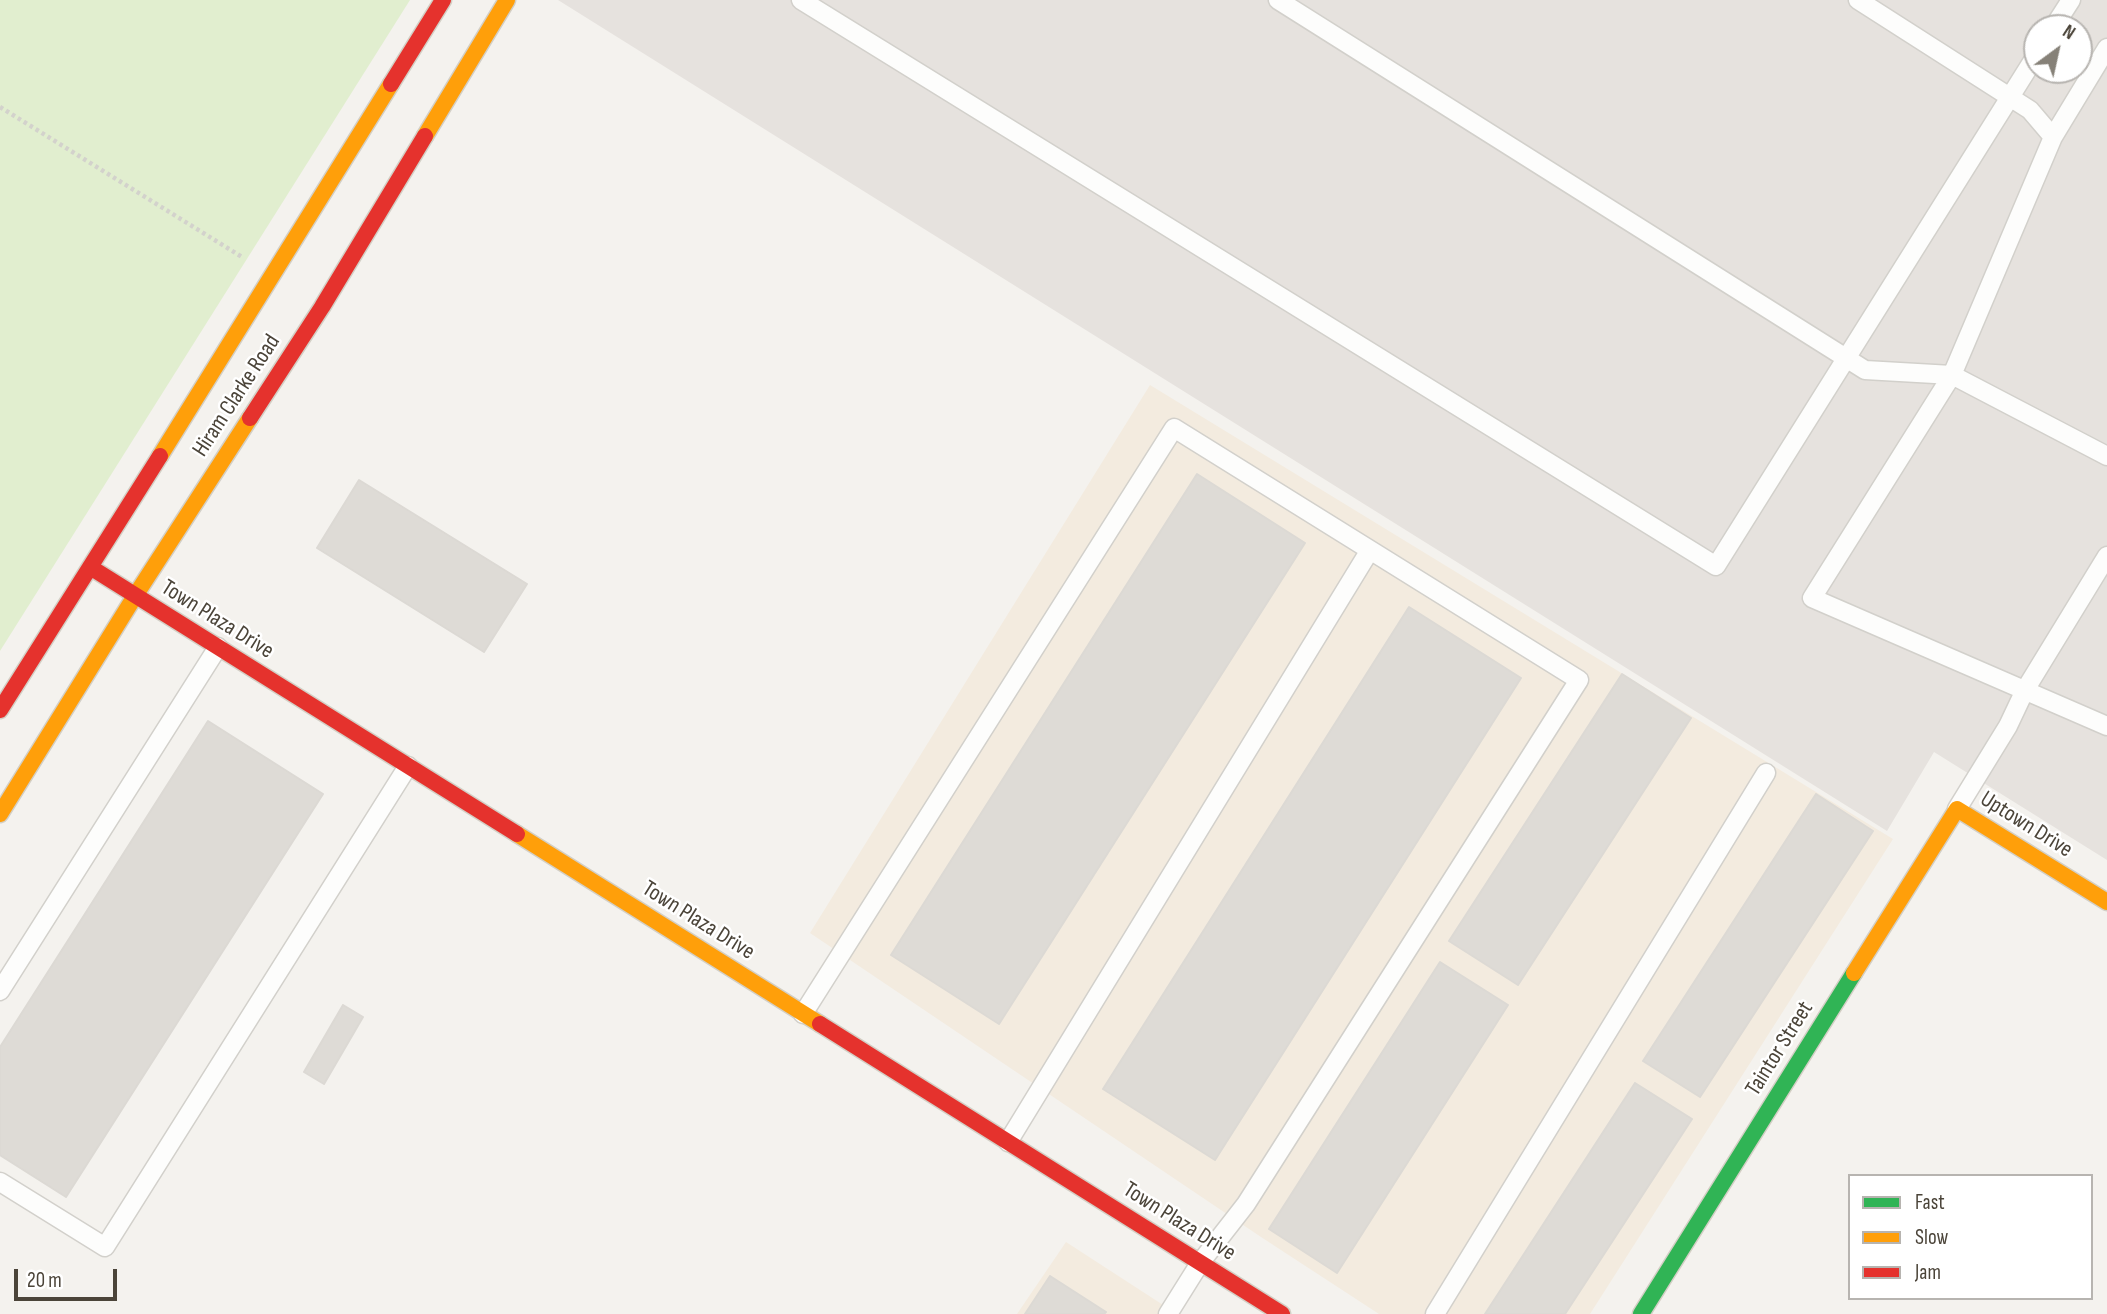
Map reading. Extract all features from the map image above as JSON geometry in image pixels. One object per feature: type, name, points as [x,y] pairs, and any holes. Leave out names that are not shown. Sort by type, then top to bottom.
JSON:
[{"type":"street","name":"Hiram Clarke Road","points":[[0,709],[443,0]]},
{"type":"street","name":"Hiram Clarke Road","points":[[0,814],[135,596],[322,307],[490,16],[507,0]]},
{"type":"street","name":"Town Plaza Drive","points":[[90,567],[1282,1314]]},
{"type":"street","name":"Uptown Drive","points":[[1957,809],[2107,902]]},
{"type":"street","name":"Taintor Street","points":[[1641,1314],[1957,809]]},
{"type":"lane","points":[[800,0],[1716,566],[2023,76]]},
{"type":"lane","points":[[1278,0],[1865,370],[1952,375],[2107,456]]},
{"type":"lane","points":[[1858,0],[2030,110],[2053,137]]},
{"type":"lane","points":[[2107,47],[2053,137],[1952,375],[1812,598],[2107,726]]},
{"type":"lane","points":[[803,1014],[1174,428],[1579,680],[1253,1193],[1200,1263],[1168,1314]]},
{"type":"lane","points":[[1008,1142],[1370,550]]},
{"type":"lane","points":[[1957,809],[2008,726],[2025,690],[2107,556]]},
{"type":"lane","points":[[0,991],[218,648]]},
{"type":"lane","points":[[0,1182],[105,1247],[408,766]]},
{"type":"lane","points":[[1435,1314],[1766,773]]},
{"type":"path","points":[[0,107],[273,276]]},
{"type":"shaded area","points":[[558,0],[2107,0],[2107,860],[1934,752],[1887,831]]},
{"type":"shaded area","points":[[1150,385],[1893,839],[1590,1314],[1379,1314],[810,933]]},
{"type":"shaded area","points":[[1066,1242],[1177,1314],[1017,1314]]},
{"type":"green space","points":[[0,0],[410,0],[0,651]]},
{"type":"building","points":[[1197,474],[1305,543],[999,1024],[891,955]]},
{"type":"building","points":[[359,480],[527,584],[484,652],[317,548]]},
{"type":"building","points":[[1409,607],[1521,678],[1215,1160],[1103,1089]]},
{"type":"building","points":[[1622,674],[1691,718],[1518,985],[1449,941]]},
{"type":"building","points":[[208,721],[323,794],[66,1197],[0,1155],[0,1047]]},
{"type":"building","points":[[1816,794],[1873,831],[1700,1097],[1643,1061]]},
{"type":"building","points":[[1440,962],[1508,1005],[1337,1273],[1269,1229]]},
{"type":"building","points":[[343,1005],[363,1017],[324,1084],[304,1072]]},
{"type":"building","points":[[1635,1083],[1692,1119],[1565,1314],[1485,1314]]},
{"type":"building","points":[[1050,1276],[1106,1312],[1025,1314]]},
{"type":"traffic: fast","points":[[1641,1314],[1854,973]]},
{"type":"traffic: slow","points":[[425,136],[507,0]]},
{"type":"traffic: slow","points":[[160,456],[391,84]]},
{"type":"traffic: slow","points":[[0,814],[135,596],[250,418]]},
{"type":"traffic: slow","points":[[1854,973],[1957,809],[2107,902]]},
{"type":"traffic: slow","points":[[517,834],[820,1024]]},
{"type":"traffic: jam","points":[[391,84],[443,0]]},
{"type":"traffic: jam","points":[[250,418],[322,307],[425,136]]},
{"type":"traffic: jam","points":[[0,710],[160,456]]},
{"type":"traffic: jam","points":[[90,567],[517,834]]},
{"type":"traffic: jam","points":[[820,1024],[1282,1314]]}]
